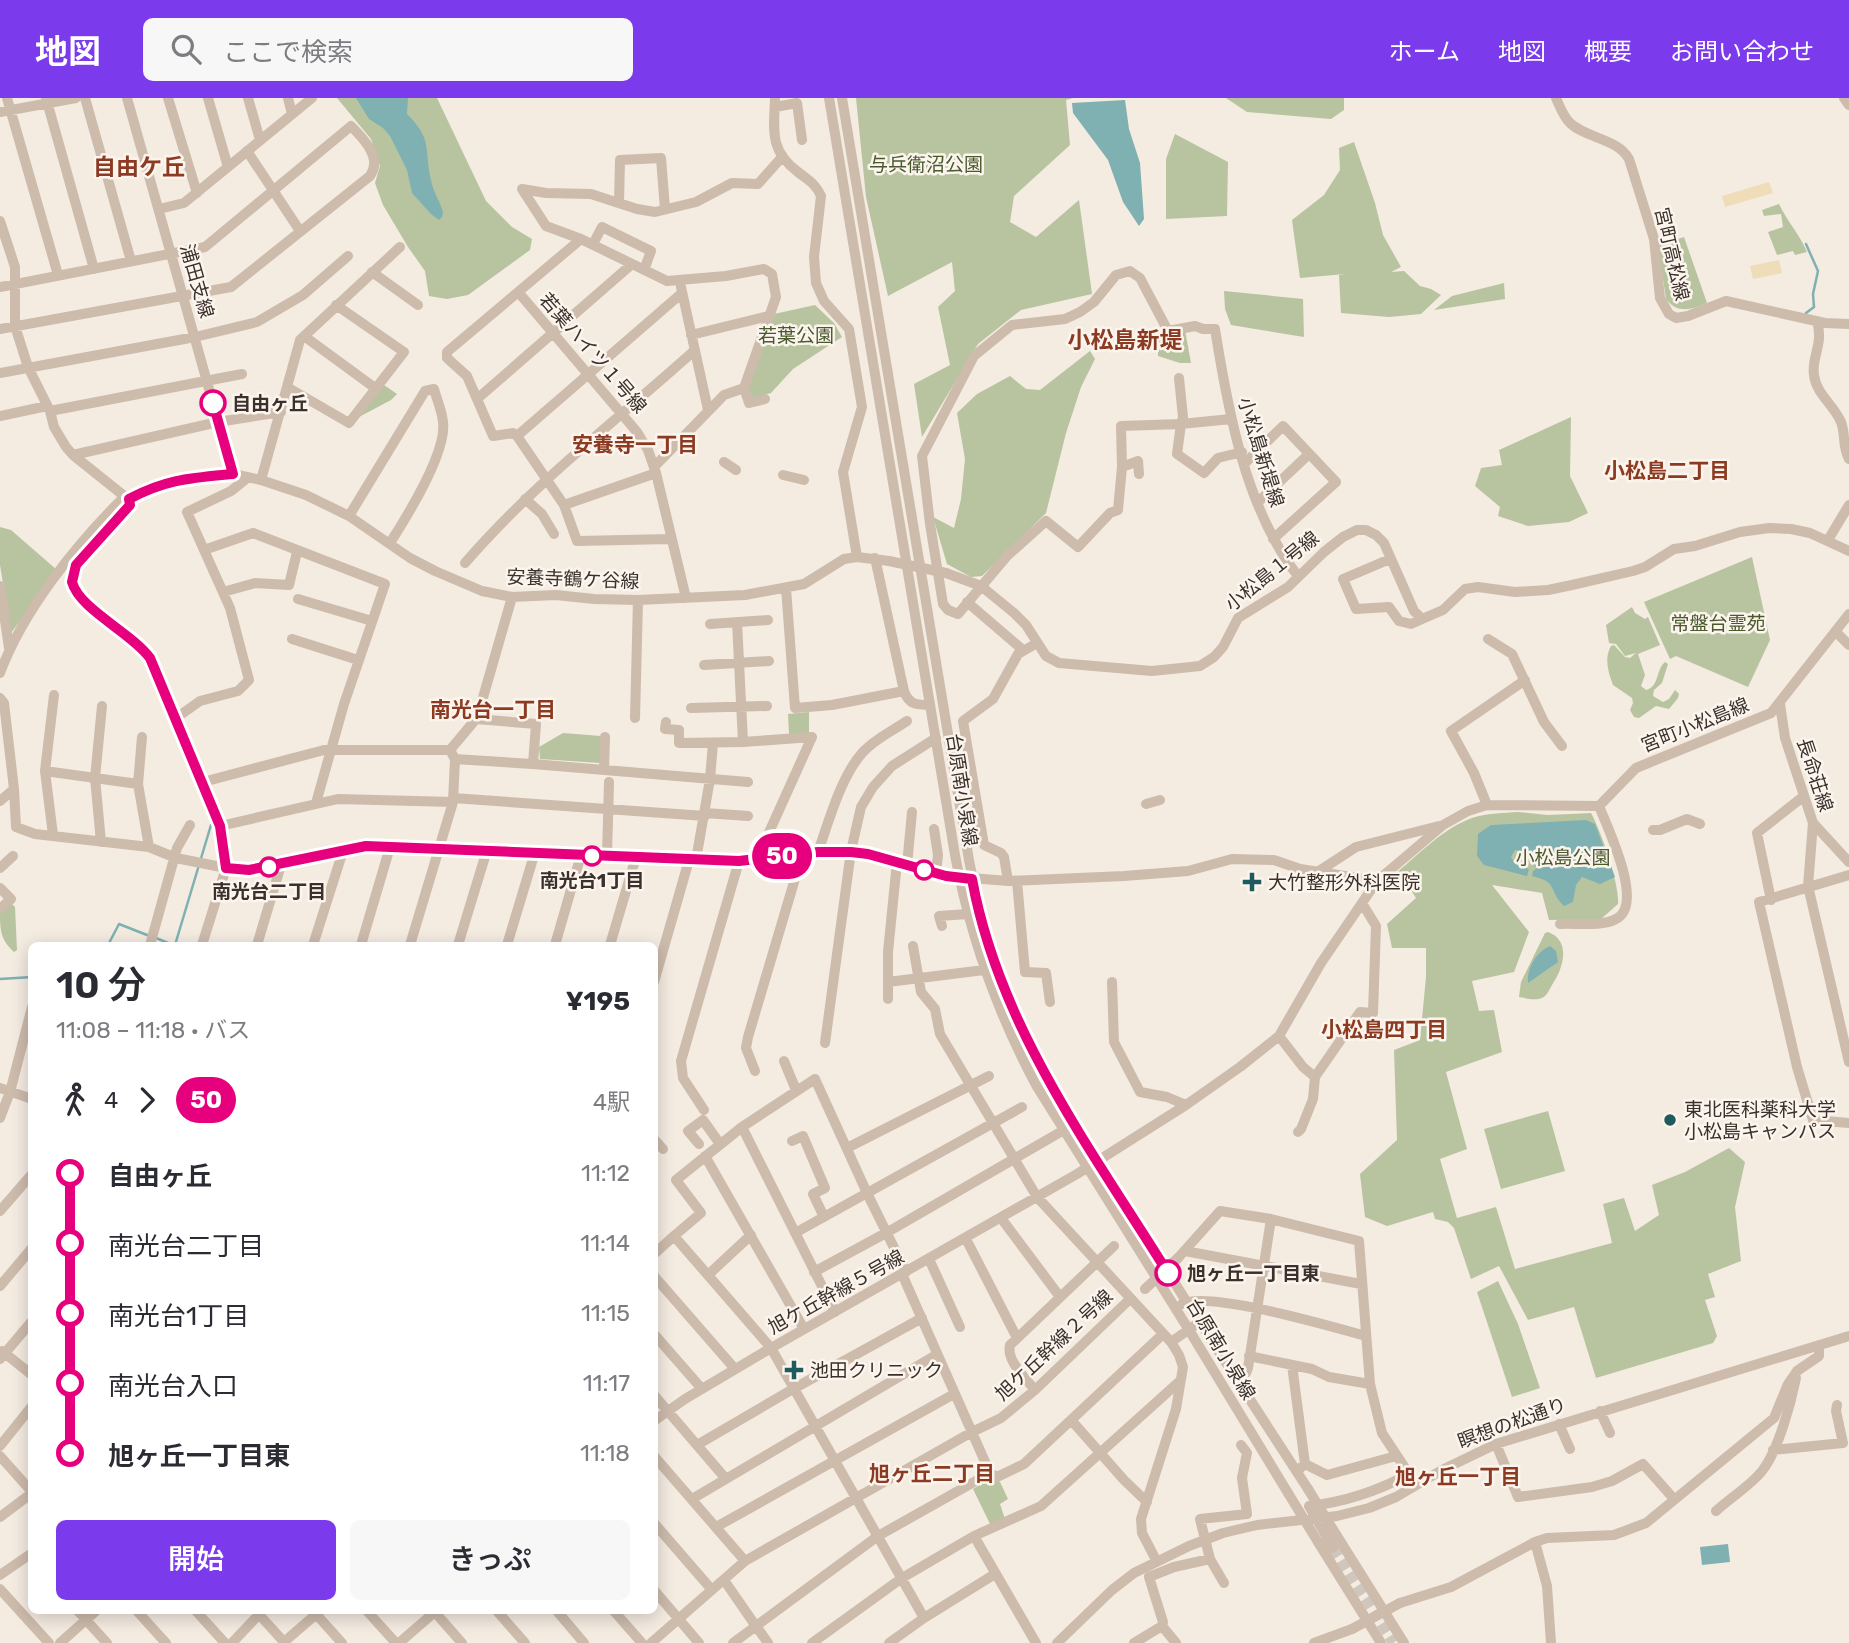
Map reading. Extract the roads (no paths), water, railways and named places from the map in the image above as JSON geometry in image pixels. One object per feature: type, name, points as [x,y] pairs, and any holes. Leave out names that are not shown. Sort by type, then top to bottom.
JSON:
[{"type":"street","points":[[6,98],[5,111],[58,275]]},
{"type":"street","points":[[5,111],[46,101],[76,98]]},
{"type":"street","points":[[85,98],[131,261]]},
{"type":"street","name":"浦田支線","points":[[127,98],[233,474]]},
{"type":"street","points":[[168,98],[197,193]]},
{"type":"street","points":[[208,98],[228,167]]},
{"type":"street","points":[[247,98],[260,140]]},
{"type":"street","points":[[288,98],[292,114]]},
{"type":"street","points":[[159,209],[184,203],[312,98]]},
{"type":"street","name":"台原南小泉線","points":[[829,98],[959,878],[984,970],[1015,1045],[1036,1085],[1337,1572]]},
{"type":"street","name":"台原南小泉線","points":[[842,98],[972,879],[984,931],[996,967],[1026,1040],[1046,1076],[1236,1379],[1301,1467],[1308,1489],[1404,1643]]},
{"type":"street","name":"宮町高松線","points":[[1556,98],[1563,114],[1572,124],[1593,137],[1617,146],[1629,159],[1654,239],[1660,298],[1669,314],[1676,318],[1688,316],[1726,301],[1817,321],[1849,324]]},
{"type":"street","points":[[1844,98],[1849,105]]},
{"type":"street","points":[[46,101],[94,269]]},
{"type":"street","points":[[802,140],[797,103],[775,102],[775,139],[782,157],[811,181],[821,196],[814,257],[816,283],[824,301],[849,329],[853,342],[862,407],[843,472],[857,557]]},
{"type":"street","points":[[0,287],[205,247],[351,126],[370,147],[374,166],[370,176],[232,287],[0,329]]},
{"type":"street","points":[[247,151],[300,231]]},
{"type":"street","points":[[765,399],[749,403],[744,388],[776,297],[772,274],[764,269],[726,276],[667,281],[593,244],[546,226],[522,189],[546,193],[591,194],[655,212],[696,202],[732,183],[758,184],[782,157]]},
{"type":"street","points":[[619,203],[620,160],[661,158],[665,209]]},
{"type":"street","points":[[0,221],[15,267],[15,326],[28,367],[54,427],[73,454],[129,499],[130,505],[76,565],[72,582],[80,598],[145,651],[176,718],[220,826],[226,868],[203,942]]},
{"type":"street","points":[[593,244],[602,227],[651,251],[644,270]]},
{"type":"street","points":[[581,239],[447,352],[447,358],[467,376],[493,436],[513,433],[517,436],[547,478],[564,505],[577,541],[671,539]]},
{"type":"street","points":[[261,481],[300,340],[400,247]]},
{"type":"street","points":[[0,373],[195,337],[257,321],[303,295],[348,256]]},
{"type":"street","points":[[477,398],[632,264]]},
{"type":"street","name":"小松島新堤線","points":[[930,524],[921,463],[924,448],[974,356],[1012,325],[1054,321],[1080,312],[1094,302],[1116,275],[1130,271],[1140,278],[1168,331],[1195,326],[1215,329],[1231,419],[1257,503],[1282,556],[1298,576]]},
{"type":"street","points":[[372,272],[418,306]]},
{"type":"street","points":[[679,279],[708,410]]},
{"type":"street","name":"若葉ハイツ１号線","points":[[519,293],[638,432],[655,470],[686,598]]},
{"type":"street","points":[[517,436],[682,293]]},
{"type":"street","points":[[288,387],[349,423],[404,352],[336,305]]},
{"type":"street","points":[[691,335],[769,316]]},
{"type":"street","points":[[1817,321],[1820,336],[1813,371],[1815,385],[1841,423],[1843,447],[1849,459]]},
{"type":"street","points":[[853,342],[869,337],[881,326]]},
{"type":"street","points":[[304,336],[375,388]]},
{"type":"street","points":[[465,564],[496,527],[547,478],[695,350]]},
{"type":"street","points":[[0,416],[242,374]]},
{"type":"street","points":[[1179,378],[1183,417],[1177,454],[1204,473],[1219,458],[1241,452]]},
{"type":"street","points":[[564,505],[655,470],[724,395],[744,388]]},
{"type":"street","points":[[349,516],[425,390],[434,389],[443,422],[442,435],[414,505],[390,543]]},
{"type":"street","points":[[73,454],[218,422],[281,412]]},
{"type":"street","points":[[902,531],[930,524],[943,604],[948,610],[958,614],[1007,556],[1046,521],[1078,547],[1110,513],[1118,510],[1122,467],[1121,426],[1231,419]]},
{"type":"street","points":[[1245,463],[1283,426],[1336,482],[1273,539]]},
{"type":"street","points":[[1257,503],[1309,454]]},
{"type":"street","points":[[724,461],[736,470]]},
{"type":"street","points":[[1122,467],[1138,461],[1139,474]]},
{"type":"street","points":[[0,673],[21,625],[99,522],[122,499],[129,499],[161,483],[233,474]]},
{"type":"street","name":"安養寺鶴ケ谷線","points":[[233,474],[306,495],[349,516],[410,558],[435,571],[482,591],[512,597],[556,595],[638,600],[745,595],[804,584],[844,559],[857,557],[875,558],[946,573]]},
{"type":"street","points":[[783,475],[804,480]]},
{"type":"street","points":[[176,718],[200,701],[238,691],[249,680],[230,608],[187,512],[232,491],[247,478]]},
{"type":"street","points":[[525,499],[542,514],[554,534]]},
{"type":"street","points":[[1828,540],[1849,505]]},
{"type":"street","points":[[1390,559],[1343,579],[1356,609],[1389,607],[1399,621],[1411,624],[1443,610],[1465,589],[1478,587],[1515,592],[1548,590],[1633,571],[1645,567],[1674,549],[1695,546],[1740,532],[1769,528],[1791,529],[1828,540],[1849,551]]},
{"type":"street","name":"小松島１号線","points":[[946,573],[981,586],[1026,625],[1046,656],[1059,663],[1069,666],[1152,671],[1200,666],[1214,657],[1223,647],[1238,618],[1288,587],[1324,552],[1357,530],[1366,530],[1376,535],[1384,544],[1414,611],[1422,619]]},
{"type":"street","points":[[204,551],[253,533],[384,584],[358,660],[316,803]]},
{"type":"street","points":[[223,592],[255,583],[289,585],[297,552]]},
{"type":"street","points":[[875,558],[904,691],[912,704],[930,705]]},
{"type":"street","points":[[0,586],[9,649]]},
{"type":"street","points":[[786,588],[795,708],[832,705],[904,691]]},
{"type":"street","points":[[482,701],[512,597]]},
{"type":"street","points":[[298,599],[372,621]]},
{"type":"street","points":[[635,718],[638,600]]},
{"type":"street","points":[[967,603],[1023,650]]},
{"type":"street","name":"宮町小松島線","points":[[1599,806],[1636,768],[1770,713],[1780,704],[1849,614]]},
{"type":"street","points":[[710,624],[768,620]]},
{"type":"street","points":[[737,622],[743,742]]},
{"type":"street","points":[[1836,632],[1849,645]]},
{"type":"street","points":[[292,639],[358,660]]},
{"type":"street","points":[[1488,639],[1512,654],[1544,722],[1562,746]]},
{"type":"street","points":[[1037,643],[1023,650],[1013,662],[993,699],[963,721],[984,845],[1004,857],[1012,881],[1024,972],[1046,973],[1050,1002]]},
{"type":"street","points":[[704,665],[769,661]]},
{"type":"street","points":[[1487,805],[1474,773],[1451,732],[1525,680]]},
{"type":"street","points":[[53,835],[45,771],[54,695]]},
{"type":"street","points":[[0,698],[4,703],[16,827],[35,834],[149,848],[176,858],[226,868],[249,870],[281,865],[366,846],[739,861],[792,854],[851,852],[959,878],[1012,881],[1188,871],[1232,859],[1274,860],[1300,869],[1377,881]]},
{"type":"street","name":"長命荘線","points":[[1780,704],[1785,738],[1814,824],[1808,886],[1849,1062]]},
{"type":"street","points":[[832,705],[832,717]]},
{"type":"street","points":[[101,842],[94,778],[102,706]]},
{"type":"street","points":[[691,708],[767,706]]},
{"type":"street","points":[[411,942],[453,800],[452,755],[476,719],[536,724],[533,764]]},
{"type":"street","points":[[818,852],[830,816],[855,761],[876,741],[907,721]]},
{"type":"street","points":[[666,722],[665,729],[679,730],[679,743],[812,737],[757,859]]},
{"type":"street","points":[[142,737],[138,784],[149,848]]},
{"type":"street","points":[[604,770],[605,737]]},
{"type":"street","points":[[825,1043],[858,815],[873,787],[892,766],[936,738]]},
{"type":"street","points":[[658,969],[705,815],[712,743]]},
{"type":"street","points":[[203,782],[324,750],[452,755],[748,782]]},
{"type":"street","points":[[953,753],[969,751]]},
{"type":"street","points":[[45,771],[138,784]]},
{"type":"street","points":[[607,856],[609,782]]},
{"type":"street","points":[[0,801],[14,789]]},
{"type":"street","points":[[1771,900],[1757,832],[1804,796]]},
{"type":"street","points":[[220,826],[338,799],[453,800],[748,816]]},
{"type":"street","points":[[1146,804],[1160,800]]},
{"type":"street","points":[[1315,1076],[1303,1067],[1279,1036],[1321,963],[1377,881],[1443,825],[1468,811],[1487,805],[1599,806],[1629,892],[1626,909],[1613,920],[1560,924]]},
{"type":"street","points":[[888,999],[888,952],[912,812]]},
{"type":"street","points":[[1653,830],[1660,830],[1687,819],[1700,824]]},
{"type":"street","points":[[1814,824],[1849,862]]},
{"type":"street","points":[[151,942],[177,848],[190,825]]},
{"type":"street","points":[[1319,871],[1356,847],[1443,825]]},
{"type":"street","points":[[934,829],[939,855],[936,873]]},
{"type":"street","points":[[362,942],[390,847]]},
{"type":"street","points":[[459,942],[487,850]]},
{"type":"street","points":[[314,942],[343,851]]},
{"type":"street","points":[[508,942],[534,852]]},
{"type":"street","points":[[755,1071],[746,1048],[797,872],[792,854]]},
{"type":"street","points":[[556,942],[581,855]]},
{"type":"street","points":[[0,868],[13,856]]},
{"type":"street","points":[[611,942],[636,857]]},
{"type":"street","points":[[704,1110],[683,1079],[681,1061],[739,861]]},
{"type":"street","points":[[258,942],[281,865]]},
{"type":"street","points":[[1844,1122],[1813,1120],[1803,1091],[1759,902],[1849,875]]},
{"type":"street","points":[[0,888],[10,899],[0,909]]},
{"type":"street","points":[[1297,1132],[1301,1129],[1313,1099],[1315,1076],[1360,1012],[1373,1013],[1376,926],[1362,902]]},
{"type":"street","points":[[942,926],[939,916],[968,914]]},
{"type":"street","points":[[913,946],[921,992],[935,1009],[940,1034],[1037,1197],[1180,1355],[1183,1367],[1176,1409],[1141,1520],[1142,1533],[1157,1560]]},
{"type":"street","points":[[888,982],[984,970]]},
{"type":"street","points":[[1112,982],[1114,1042],[1140,1092],[1167,1097],[1186,1105]]},
{"type":"street","points":[[0,1118],[5,1090],[28,1019]]},
{"type":"street","name":"旭ケ丘幹線５号線","points":[[658,1418],[771,1348],[967,1239],[1087,1168],[1186,1105],[1279,1036]]},
{"type":"street","points":[[1015,1045],[1026,1040]]},
{"type":"street","points":[[784,1061],[796,1090]]},
{"type":"street","points":[[847,1148],[989,1076]]},
{"type":"street","points":[[658,1250],[701,1213],[676,1180],[742,1127],[815,1079],[904,1273],[936,1355],[990,1473],[997,1477],[1024,1464],[1163,1334]]},
{"type":"street","points":[[5,1090],[28,1098]]},
{"type":"street","points":[[795,1233],[1022,1107]]},
{"type":"street","points":[[699,1144],[688,1131],[704,1120],[720,1144]]},
{"type":"street","points":[[742,1127],[835,1312]]},
{"type":"street","points":[[814,1272],[1064,1130]]},
{"type":"street","points":[[792,1141],[803,1136],[825,1188],[813,1194],[824,1217]]},
{"type":"street","points":[[658,1143],[663,1149]]},
{"type":"street","points":[[705,1156],[804,1329]]},
{"type":"street","points":[[0,1211],[28,1179]]},
{"type":"street","name":"旭ケ丘幹線２号線","points":[[652,1643],[745,1561],[1001,1418],[1145,1289],[1220,1211],[1271,1219]]},
{"type":"street","points":[[1001,1219],[1060,1297]]},
{"type":"street","points":[[1236,1379],[1245,1373],[1249,1356],[1271,1219],[1359,1241],[1370,1384],[1382,1433],[1409,1474],[1353,1499],[1309,1506],[1334,1548]]},
{"type":"street","points":[[708,1275],[751,1235]]},
{"type":"street","points":[[674,1236],[771,1348],[924,1618]]},
{"type":"street","points":[[967,1239],[1017,1338]]},
{"type":"street","points":[[1035,1390],[1014,1363],[1008,1351],[1010,1345],[1114,1246]]},
{"type":"street","points":[[0,1286],[28,1253]]},
{"type":"street","points":[[1181,1254],[1262,1265],[1361,1284]]},
{"type":"street","points":[[929,1259],[960,1327]]},
{"type":"street","points":[[658,1281],[735,1370]]},
{"type":"street","points":[[1175,1308],[1186,1301],[1199,1299],[1256,1309],[1366,1336]]},
{"type":"street","points":[[697,1445],[793,1388],[922,1318]]},
{"type":"street","points":[[1171,1342],[1199,1322]]},
{"type":"street","points":[[28,1325],[2,1354],[28,1372]]},
{"type":"street","name":"瞑想の松通り","points":[[1057,1643],[1133,1573],[1204,1539],[1257,1525],[1349,1514],[1390,1500],[1452,1464],[1496,1444],[1849,1336]]},
{"type":"street","points":[[658,1339],[702,1389]]},
{"type":"street","points":[[1314,1643],[1331,1640],[1401,1603],[1451,1587],[1535,1542],[1547,1538],[1614,1535],[1646,1523],[1774,1418],[1788,1384],[1797,1371],[1819,1356],[1819,1345]]},
{"type":"street","points":[[691,1499],[936,1355]]},
{"type":"street","points":[[1249,1356],[1312,1368],[1329,1377],[1370,1384]]},
{"type":"street","points":[[1292,1364],[1301,1467],[1327,1475],[1396,1456]]},
{"type":"street","points":[[1716,1511],[1763,1471],[1791,1402],[1797,1371]]},
{"type":"street","points":[[812,1643],[902,1578],[974,1536],[1041,1506],[1181,1378]]},
{"type":"street","points":[[716,1527],[954,1394]]},
{"type":"street","points":[[658,1399],[726,1479]]},
{"type":"street","points":[[1773,1450],[1843,1443],[1837,1405]]},
{"type":"street","points":[[0,1446],[28,1411]]},
{"type":"street","points":[[1600,1411],[1609,1433]]},
{"type":"street","points":[[1072,1421],[1147,1502]]},
{"type":"street","points":[[1559,1424],[1570,1448]]},
{"type":"street","points":[[1496,1444],[1518,1497],[1591,1487],[1612,1481],[1643,1464],[1674,1499]]},
{"type":"street","points":[[1224,1583],[1210,1559],[1200,1519],[1247,1514],[1242,1478],[1247,1452],[1241,1445]]},
{"type":"street","points":[[0,1455],[28,1487]]},
{"type":"street","points":[[658,1461],[745,1561]]},
{"type":"street","points":[[733,1643],[755,1624],[878,1536],[990,1473]]},
{"type":"street","points":[[0,1517],[28,1495]]},
{"type":"street","points":[[658,1528],[712,1590]]},
{"type":"street","points":[[974,1536],[1036,1643]]},
{"type":"street","points":[[1535,1542],[1547,1586],[1551,1643]]},
{"type":"street","points":[[0,1575],[28,1556]]},
{"type":"street","points":[[1176,1643],[1162,1626],[1160,1606],[1149,1577],[1174,1567],[1210,1559]]},
{"type":"street","points":[[1353,1561],[1337,1572],[1381,1643]]},
{"type":"street","points":[[889,1643],[995,1574]]},
{"type":"street","points":[[724,1580],[768,1643]]},
{"type":"street","points":[[0,1588],[49,1643]]},
{"type":"street","points":[[658,1594],[699,1643]]},
{"type":"street","points":[[81,1614],[107,1643]]},
{"type":"street","points":[[60,1643],[93,1614]]},
{"type":"street","points":[[140,1614],[166,1643]]},
{"type":"street","points":[[199,1614],[225,1643]]},
{"type":"street","points":[[232,1643],[256,1614]]},
{"type":"street","points":[[261,1614],[284,1643],[317,1614]]},
{"type":"street","points":[[320,1614],[342,1643]]},
{"type":"street","points":[[370,1614],[398,1643],[432,1614]]},
{"type":"street","points":[[438,1614],[462,1643]]},
{"type":"street","points":[[500,1614],[525,1643]]},
{"type":"street","points":[[559,1614],[584,1643]]},
{"type":"street","points":[[617,1614],[642,1643]]},
{"type":"street","points":[[1134,1643],[1162,1626]]},
{"type":"water","points":[[356,98],[408,98],[407,114],[421,131],[426,145],[432,184],[443,212],[439,220],[412,193],[407,170],[390,136],[369,119]]},
{"type":"water","points":[[1125,100],[1129,129],[1140,163],[1144,219],[1139,226],[1123,202],[1108,160],[1073,113],[1072,103]]},
{"type":"water","points":[[1586,820],[1595,824],[1615,877],[1600,884],[1582,877],[1576,885],[1573,902],[1564,906],[1550,884],[1532,876],[1537,868],[1531,862],[1532,856],[1529,852],[1515,850],[1511,857],[1515,864],[1529,869],[1527,876],[1484,865],[1477,856],[1478,834],[1491,825]]},
{"type":"water","points":[[1550,946],[1556,951],[1558,962],[1528,983],[1533,961]]},
{"type":"water","points":[[1728,1544],[1730,1562],[1702,1565],[1700,1547]]},
{"type":"waterway","points":[[1806,244],[1818,271],[1813,294],[1814,307],[1806,313]]},
{"type":"waterway","points":[[176,942],[211,825],[215,824]]},
{"type":"waterway","points":[[110,942],[119,924],[147,935]]},
{"type":"waterway","points":[[156,938],[166,942]]},
{"type":"waterway","points":[[0,979],[28,977]]},
{"type":"tunnel","points":[[1333,1548],[1393,1643]]},
{"type":"place","name":"自由ヶ丘","points":[[213,403]]},
{"type":"place","name":"南光台1丁目","points":[[592,856]]},
{"type":"place","name":"南光台二丁目","points":[[269,867]]},
{"type":"place","name":"大竹整形外科医院","points":[[1252,882]]},
{"type":"place","name":"東北医科薬科大学 小松島キャンパス","points":[[1670,1120]]},
{"type":"place","name":"旭ヶ丘一丁目東","points":[[1168,1273]]},
{"type":"place","name":"池田クリニック","points":[[794,1370]]},
{"type":"district","name":"自由ケ丘","points":[[139,167]]},
{"type":"district","name":"小松島新堤","points":[[1125,340]]},
{"type":"district","name":"安養寺一丁目","points":[[635,444]]},
{"type":"district","name":"小松島二丁目","points":[[1667,470]]},
{"type":"district","name":"南光台一丁目","points":[[493,709]]},
{"type":"district","name":"小松島四丁目","points":[[1384,1029]]},
{"type":"district","name":"旭ヶ丘二丁目","points":[[932,1473]]},
{"type":"district","name":"旭ヶ丘一丁目","points":[[1458,1476]]},
{"type":"park label","name":"与兵衛沼公園","points":[[926,164]]},
{"type":"park label","name":"若葉公園","points":[[796,335]]},
{"type":"park label","name":"常盤台霊苑","points":[[1718,623]]},
{"type":"park label","name":"小松島公園","points":[[1563,857]]}]
